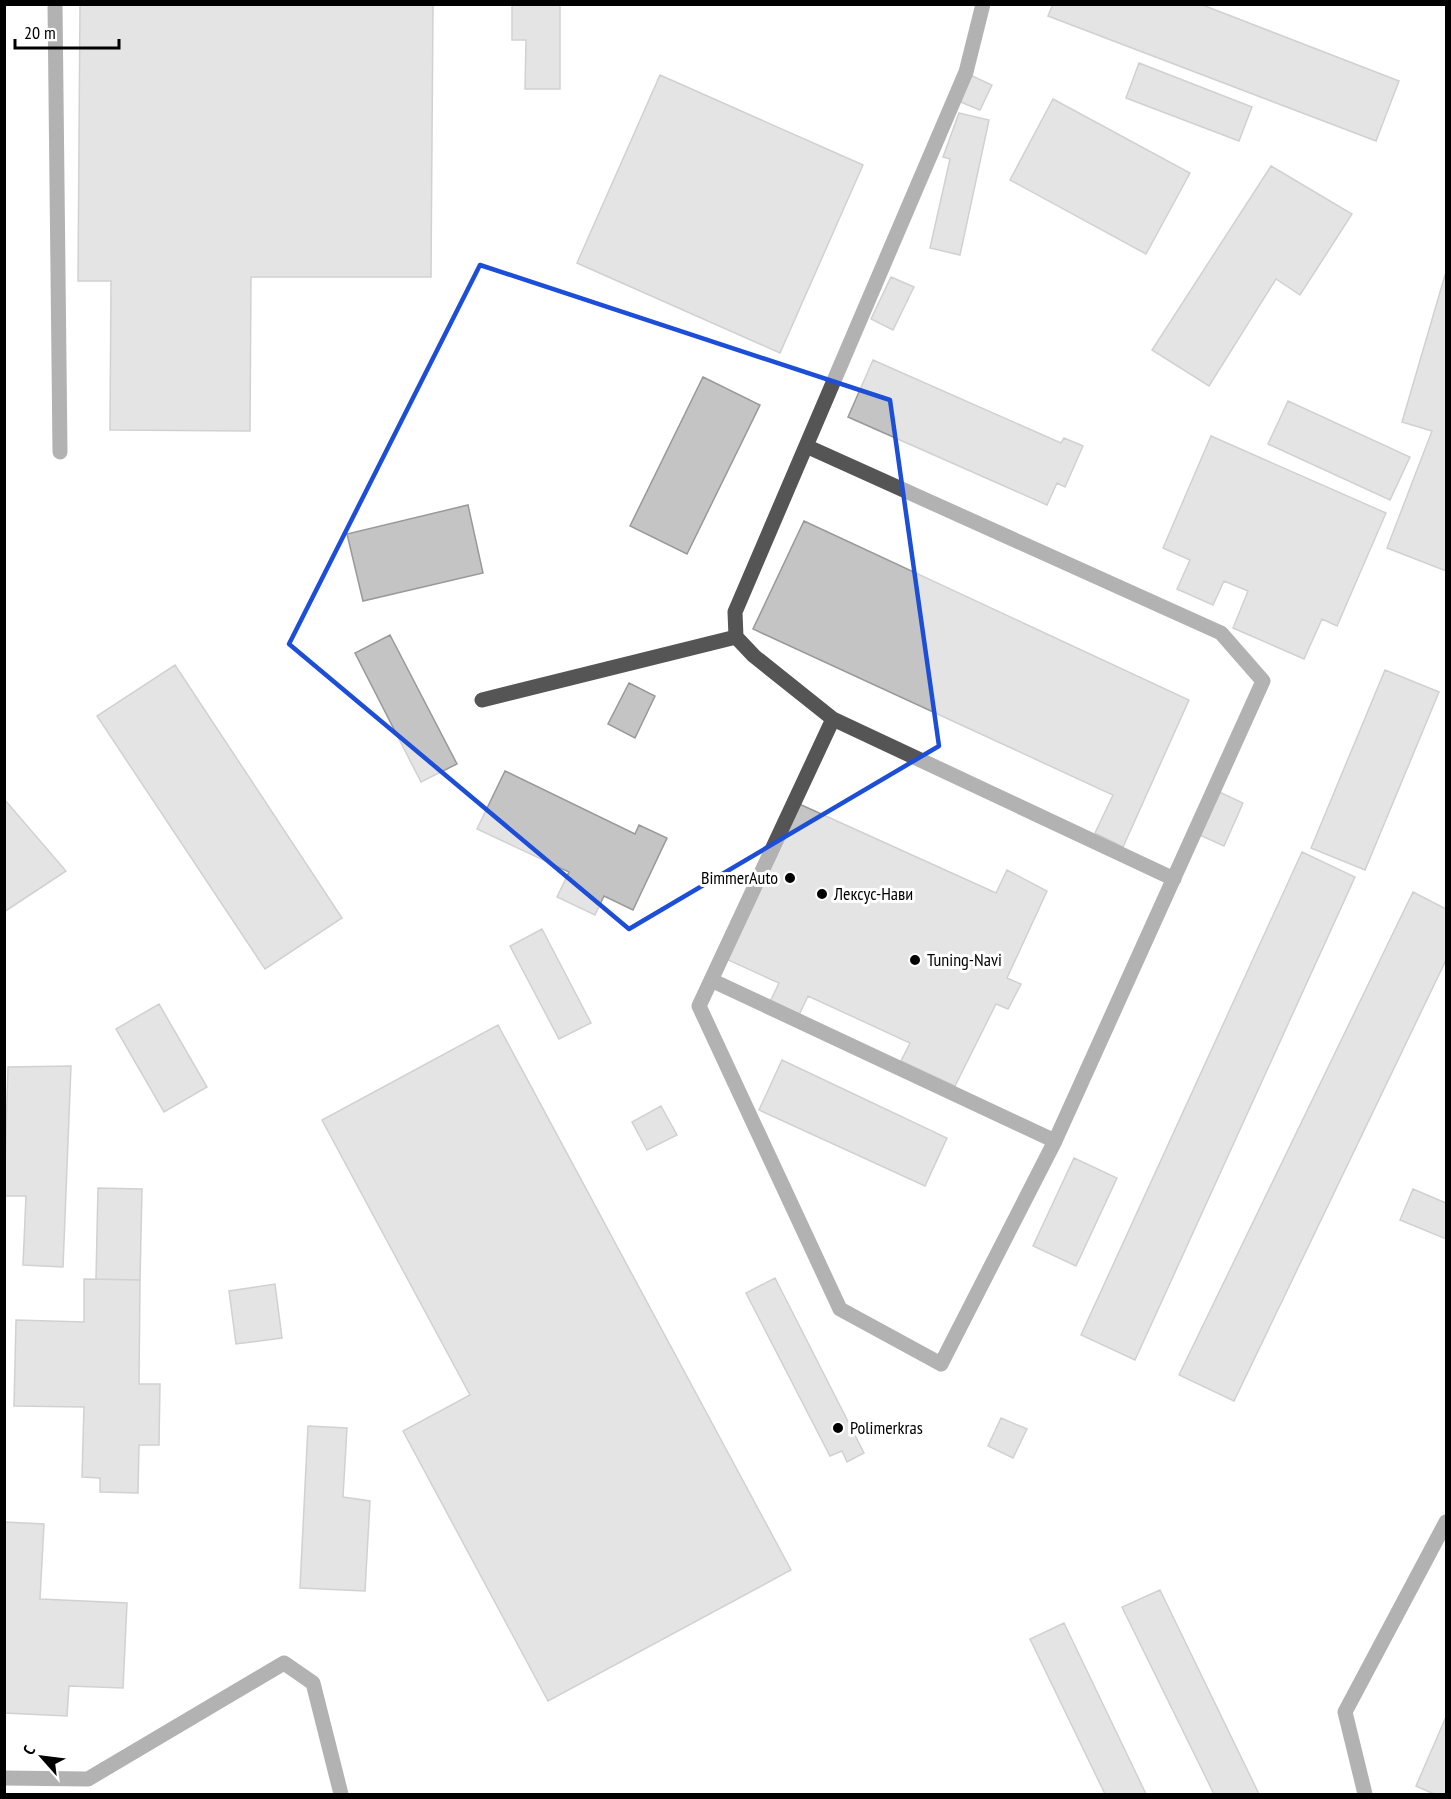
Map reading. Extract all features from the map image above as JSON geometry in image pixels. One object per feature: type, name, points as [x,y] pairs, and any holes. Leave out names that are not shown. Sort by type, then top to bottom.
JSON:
[{"type":"lane","points":[[55,4],[60,452]]},
{"type":"lane","points":[[983,4],[966,72],[735,612],[736,637],[754,656],[833,719],[1174,879]]},
{"type":"lane","points":[[806,446],[1221,633],[1263,681],[1055,1141],[941,1364],[840,1310],[699,1006],[833,719]]},
{"type":"lane","points":[[482,700],[736,637]]},
{"type":"lane","points":[[711,980],[1055,1141]]},
{"type":"lane","points":[[1365,1794],[1345,1712],[1446,1522]]},
{"type":"lane","points":[[4,1778],[88,1779],[284,1664],[313,1683],[341,1794]]},
{"type":"highlighted area","points":[[480,265],[890,400],[939,746],[629,929],[289,644]]},
{"type":"building","points":[[80,4],[433,4],[431,277],[251,277],[250,431],[110,430],[111,281],[78,281]]},
{"type":"building","points":[[512,4],[560,4],[560,89],[525,89],[526,40],[512,40]]},
{"type":"building","points":[[1053,4],[1200,4],[1399,81],[1376,141],[1048,16]]},
{"type":"building","points":[[1139,63],[1252,107],[1239,141],[1126,98]]},
{"type":"building","points":[[968,74],[992,85],[980,110],[956,100]]},
{"type":"building","points":[[660,75],[863,165],[780,353],[577,263]]},
{"type":"building","points":[[1053,99],[1190,173],[1146,254],[1010,180]]},
{"type":"building","points":[[959,113],[989,120],[960,255],[930,248],[950,159],[943,157]]},
{"type":"building","points":[[1271,166],[1352,214],[1300,295],[1276,279],[1209,386],[1152,350]]},
{"type":"building","points":[[1445,275],[1446,571],[1387,548],[1432,431],[1402,422]]},
{"type":"building","points":[[891,277],[914,287],[893,330],[871,319]]},
{"type":"building","points":[[873,360],[1061,443],[1064,438],[1083,446],[1065,487],[1057,483],[1047,505],[848,417]]},
{"type":"building","points":[[703,377],[760,405],[687,554],[630,526]]},
{"type":"building","points":[[1288,401],[1410,457],[1390,500],[1268,444]]},
{"type":"building","points":[[1211,436],[1386,513],[1337,626],[1322,619],[1304,659],[1233,628],[1248,591],[1224,581],[1213,605],[1177,589],[1190,560],[1163,548]]},
{"type":"building","points":[[468,505],[483,573],[363,601],[347,534]]},
{"type":"building","points":[[804,521],[1189,700],[1123,847],[1095,833],[1113,795],[753,629]]},
{"type":"building","points":[[390,635],[457,764],[421,782],[355,653]]},
{"type":"building","points":[[175,665],[342,918],[265,969],[97,716]]},
{"type":"building","points":[[1385,670],[1439,692],[1365,870],[1311,848]]},
{"type":"building","points":[[629,683],[655,696],[635,738],[608,724]]},
{"type":"building","points":[[505,771],[635,834],[639,825],[667,838],[633,910],[604,896],[595,915],[557,897],[569,872],[477,829]]},
{"type":"building","points":[[1215,790],[1243,803],[1224,846],[1195,833]]},
{"type":"building","points":[[4,799],[66,871],[4,912]]},
{"type":"building","points":[[797,803],[996,893],[1007,870],[1047,891],[1007,978],[1021,984],[1008,1009],[996,1004],[955,1086],[901,1061],[910,1043],[808,996],[799,1015],[770,1002],[779,983],[726,959]]},
{"type":"building","points":[[1302,852],[1355,877],[1135,1360],[1081,1335]]},
{"type":"building","points":[[1413,892],[1446,909],[1446,960],[1234,1401],[1179,1375]]},
{"type":"building","points":[[542,929],[591,1023],[559,1039],[510,946]]},
{"type":"building","points":[[159,1004],[207,1087],[164,1112],[116,1029]]},
{"type":"building","points":[[498,1025],[791,1570],[548,1701],[403,1431],[470,1395],[322,1120]]},
{"type":"building","points":[[782,1060],[947,1138],[925,1186],[759,1110]]},
{"type":"building","points":[[71,1066],[63,1267],[23,1265],[26,1196],[4,1196],[8,1067]]},
{"type":"building","points":[[661,1106],[677,1135],[647,1150],[632,1122]]},
{"type":"building","points":[[1074,1158],[1117,1178],[1076,1266],[1033,1246]]},
{"type":"building","points":[[98,1188],[142,1189],[140,1280],[96,1279]]},
{"type":"building","points":[[1413,1189],[1446,1203],[1446,1239],[1400,1220]]},
{"type":"building","points":[[775,1278],[864,1453],[847,1462],[842,1451],[830,1456],[746,1293]]},
{"type":"building","points":[[84,1279],[140,1280],[139,1384],[160,1384],[159,1445],[139,1445],[138,1493],[100,1492],[100,1478],[82,1477],[84,1407],[14,1406],[16,1320],[84,1322]]},
{"type":"building","points":[[275,1284],[282,1338],[236,1344],[229,1291]]},
{"type":"building","points":[[1001,1418],[1027,1429],[1013,1458],[988,1446]]},
{"type":"building","points":[[308,1426],[347,1428],[343,1497],[370,1501],[365,1591],[300,1588]]},
{"type":"building","points":[[4,1522],[44,1524],[40,1599],[127,1603],[123,1688],[69,1686],[67,1716],[4,1713]]},
{"type":"building","points":[[1160,1590],[1259,1794],[1214,1794],[1122,1607]]},
{"type":"building","points":[[1064,1623],[1146,1794],[1105,1794],[1030,1639]]},
{"type":"building","points":[[1446,1717],[1446,1794],[1434,1794],[1416,1786]]},
{"type":"place","name":"BimmerAuto","points":[[790,878]]},
{"type":"place","name":"Лексус-Нави","points":[[822,894]]},
{"type":"place","name":"Tuning-Navi","points":[[915,960]]},
{"type":"place","name":"Polimerkras","points":[[838,1428]]}]
